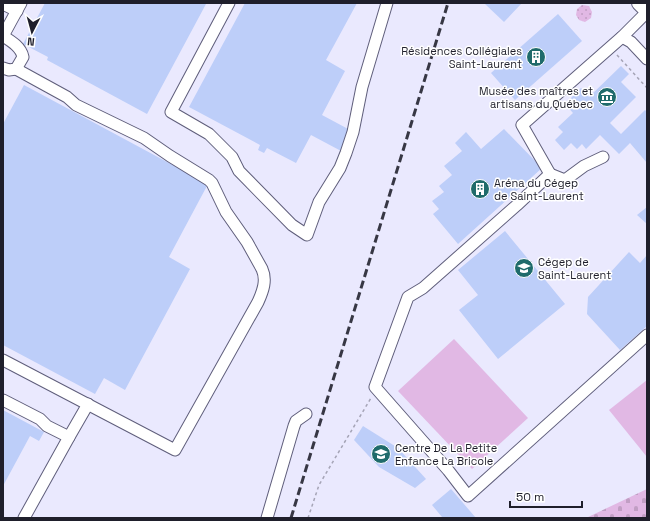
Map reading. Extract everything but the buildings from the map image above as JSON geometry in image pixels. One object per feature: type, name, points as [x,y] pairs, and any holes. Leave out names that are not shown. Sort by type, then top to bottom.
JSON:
[{"type":"main road","points":[[638,3],[647,11]]},
{"type":"street","points":[[229,3],[171,112],[210,134],[232,157],[239,171],[292,225],[307,235],[319,202],[340,168],[346,153],[353,132],[362,87],[387,3]]},
{"type":"street","points":[[603,157],[584,166],[565,180],[550,174],[522,125],[622,37],[647,11],[643,3]]},
{"type":"street","points":[[3,4],[19,7],[3,36],[12,42],[20,50],[22,55],[21,62],[16,69]]},
{"type":"street","points":[[622,37],[631,42],[647,59]]},
{"type":"street","points":[[3,68],[9,70],[16,69],[67,97],[76,105],[144,138],[209,180],[212,183],[226,212],[247,242],[264,273],[265,283],[258,302],[175,450],[3,360]]},
{"type":"street","points":[[550,174],[423,288],[408,297],[375,387],[448,470],[468,496],[647,335]]},
{"type":"street","points":[[3,400],[40,419],[47,426],[69,437]]},
{"type":"street","points":[[24,518],[88,404]]},
{"type":"street","points":[[267,518],[294,426],[296,422],[306,414]]},
{"type":"path","points":[[616,53],[647,88]]},
{"type":"path","points":[[308,518],[319,485],[368,404],[375,387]]},
{"type":"green space","points":[[582,5],[589,6],[592,12],[591,18],[585,22],[579,20],[576,15],[577,9]]},
{"type":"green space","points":[[454,339],[528,418],[472,469],[398,391]]},
{"type":"green space","points":[[647,380],[647,457],[609,410]]},
{"type":"green space","points":[[647,489],[647,518],[586,518]]},
{"type":"railway","points":[[291,518],[448,3]]},
{"type":"place","name":"Résidences Collégiales Saint-Laurent","points":[[536,57]]},
{"type":"place","name":"Musée des maîtres et artisans du Québec","points":[[607,97]]},
{"type":"place","name":"Aréna du Cégep de Saint-Laurent","points":[[480,189]]},
{"type":"place","name":"Cégep de Saint-Laurent","points":[[524,268]]},
{"type":"place","name":"Centre De La Petite Enfance La Bricole","points":[[381,454]]}]
